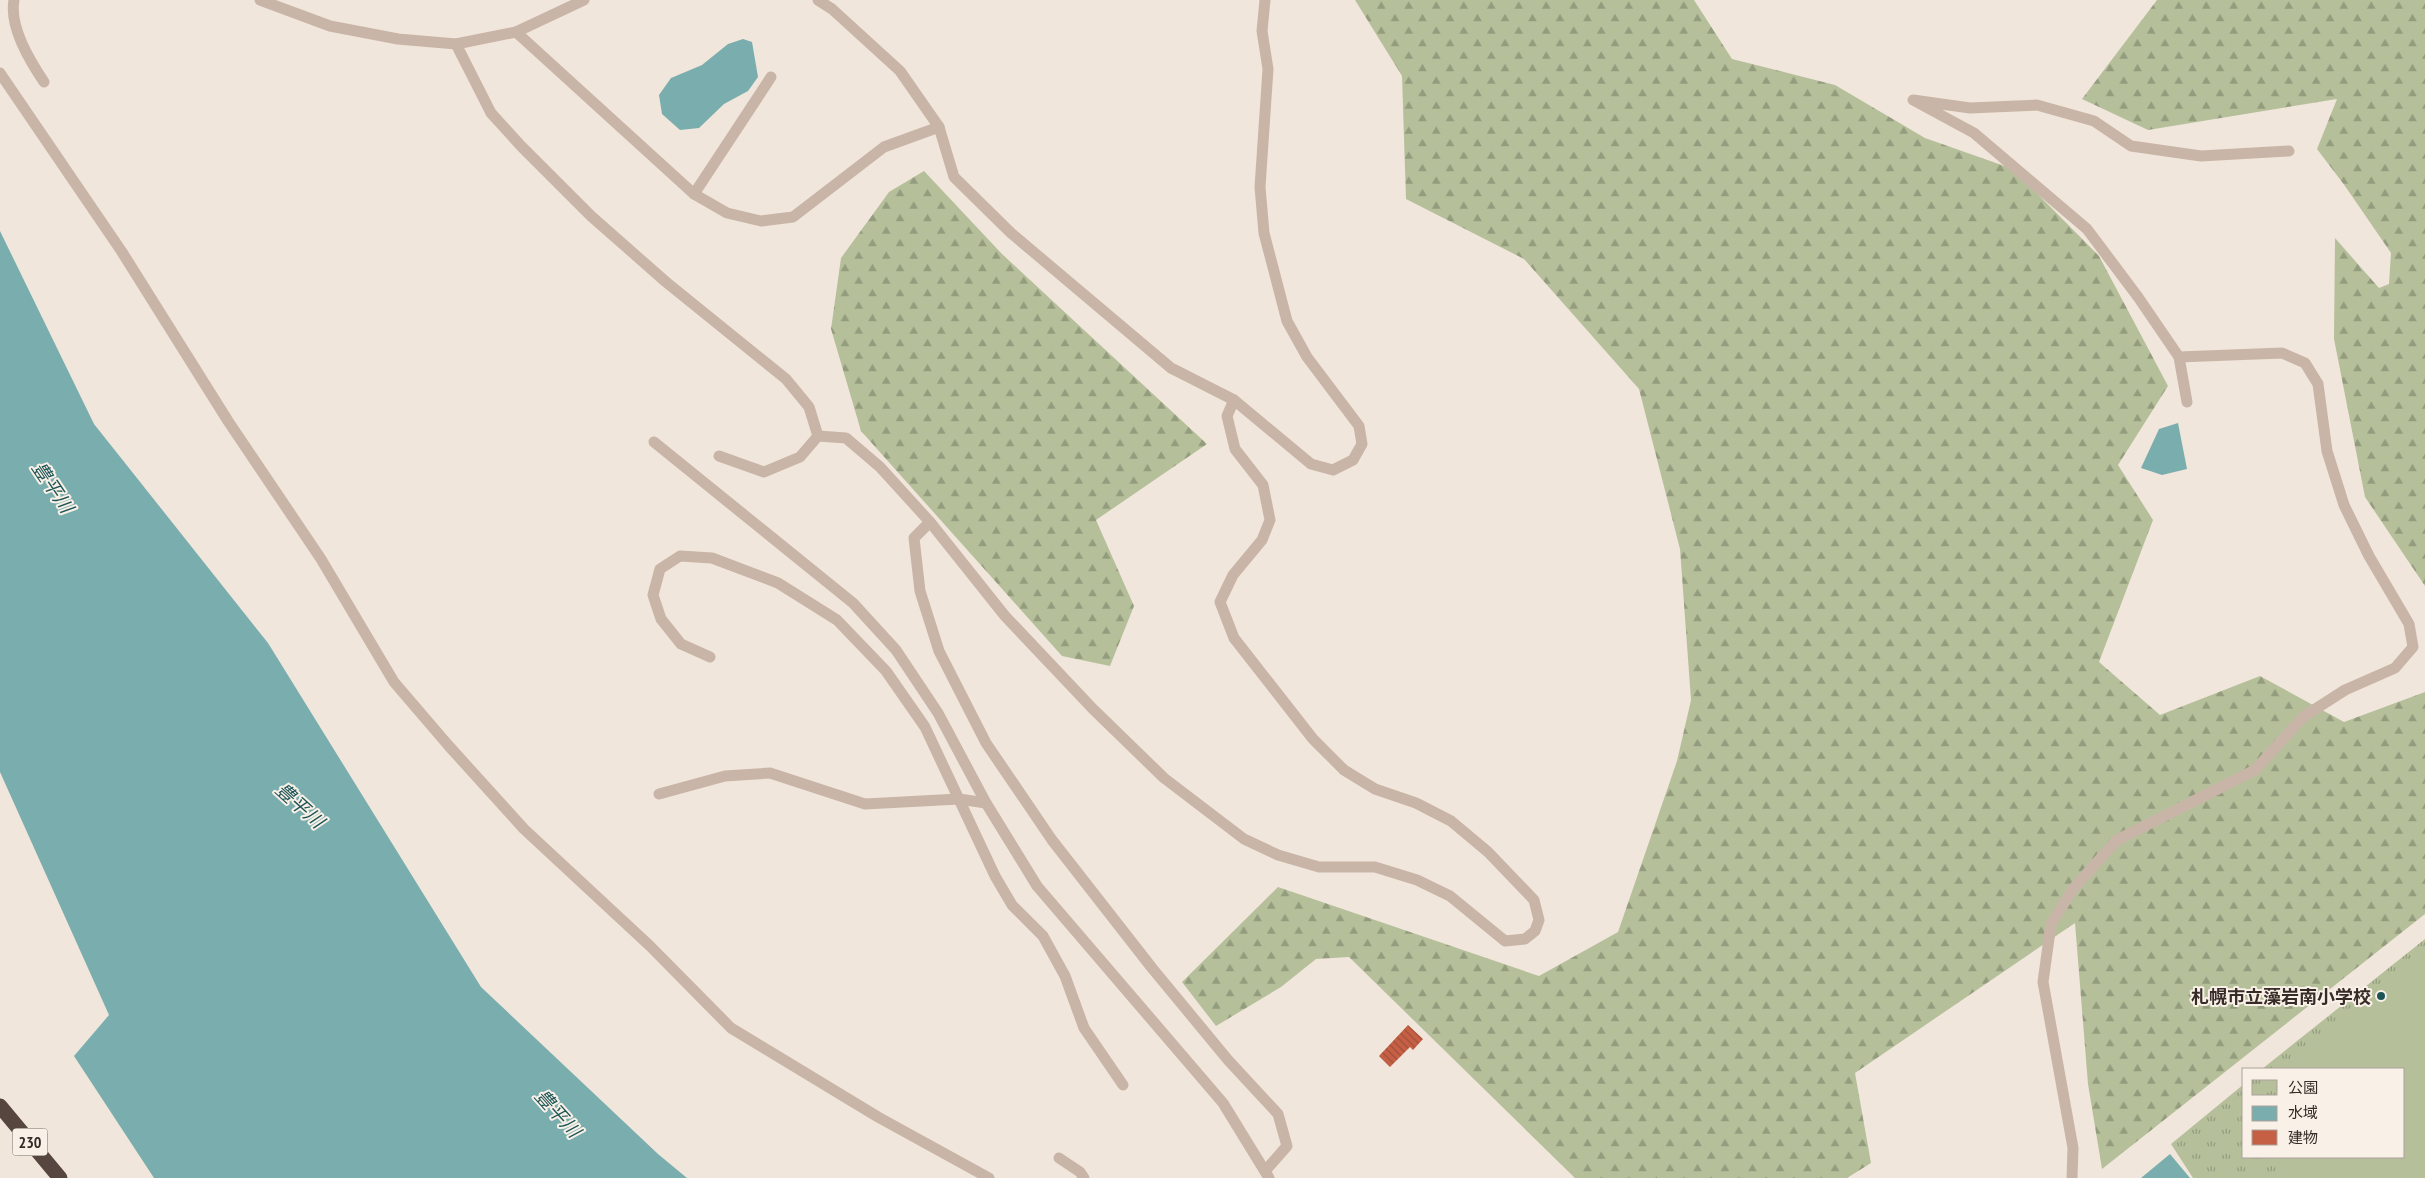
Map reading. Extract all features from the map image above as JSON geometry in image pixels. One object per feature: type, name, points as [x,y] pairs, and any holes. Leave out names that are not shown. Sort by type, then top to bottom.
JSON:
[{"type":"highway","name":"230","points":[[0,1106],[60,1178]]},
{"type":"lane","points":[[14,0],[12,9],[25,54],[44,82]]},
{"type":"lane","points":[[260,0],[330,26],[398,39],[456,44],[516,32],[584,0]]},
{"type":"lane","points":[[818,0],[832,9],[900,71],[939,127],[954,176],[1011,233],[1171,368],[1234,400],[1311,464],[1333,470],[1353,460],[1362,444],[1359,426],[1307,357],[1287,321],[1264,233],[1260,187],[1268,69],[1262,31],[1265,0]]},
{"type":"lane","points":[[516,32],[694,194],[727,213],[761,221],[793,218],[884,147],[939,127]]},
{"type":"lane","points":[[456,44],[491,113],[521,146],[591,216],[666,282],[786,379],[809,407],[818,436]]},
{"type":"lane","points":[[0,73],[122,252],[228,421],[321,559],[394,682],[448,745],[524,829],[650,946],[732,1028],[878,1117],[989,1178]]},
{"type":"lane","points":[[694,194],[771,77]]},
{"type":"lane","points":[[2187,402],[2179,357],[2138,296],[2087,230],[1974,133],[1913,100],[1970,108],[2037,105],[2094,121],[2131,146],[2201,156],[2289,151]]},
{"type":"lane","points":[[2072,1178],[2073,1148],[2043,982],[2051,924],[2068,896],[2117,840],[2255,770],[2303,717],[2345,690],[2395,668],[2413,648],[2409,624],[2369,556],[2344,505],[2327,451],[2318,384],[2305,363],[2282,353],[2179,357]]},
{"type":"lane","points":[[818,436],[846,438],[880,467],[930,522],[1005,616],[1093,709],[1164,778],[1244,839],[1278,855],[1319,867],[1375,867],[1417,880],[1450,896],[1506,941],[1525,939],[1535,931],[1539,920],[1534,900],[1488,852],[1451,821],[1416,803],[1375,789],[1344,770],[1313,740],[1234,638],[1220,602],[1233,575],[1262,540],[1270,520],[1263,485],[1235,449],[1227,416],[1234,400]]},
{"type":"lane","points":[[719,456],[764,472],[800,457],[818,436]]},
{"type":"lane","points":[[654,442],[853,603],[896,650],[938,713],[986,803],[1037,886],[1223,1103],[1267,1174],[1287,1146],[1278,1114],[1228,1060],[1152,968],[1052,840],[986,743],[939,651],[920,591],[914,538],[930,522]]},
{"type":"lane","points":[[710,657],[681,644],[661,620],[653,595],[660,569],[680,556],[712,558],[778,582],[837,620],[886,671],[925,727],[995,876],[1012,905],[1043,936],[1065,976],[1084,1028],[1123,1085]]},
{"type":"lane","points":[[659,794],[725,776],[770,774],[865,804],[959,799],[986,803]]},
{"type":"lane","points":[[1059,1158],[1080,1172],[1084,1178]]},
{"type":"green space","points":[[1355,0],[1694,0],[1732,59],[1835,85],[1925,138],[2013,169],[2099,256],[2168,386],[2118,465],[2153,520],[2099,662],[2160,715],[2260,676],[2344,722],[2425,692],[2425,914],[2102,1169],[2088,1084],[2075,923],[1855,1073],[1871,1163],[1847,1178],[1575,1178],[1349,957],[1316,959],[1281,987],[1216,1026],[1182,982],[1278,887],[1539,976],[1618,932],[1677,761],[1691,700],[1680,549],[1639,389],[1524,259],[1406,199],[1402,76]]},
{"type":"green space","points":[[2157,0],[2425,0],[2425,586],[2365,497],[2334,339],[2335,238],[2379,288],[2389,284],[2391,253],[2317,149],[2337,99],[2148,130],[2082,99]]},
{"type":"green space","points":[[924,171],[1002,254],[1207,444],[1096,520],[1134,606],[1110,666],[1062,656],[861,431],[831,329],[841,258],[889,192]]},
{"type":"green space","name":"札幌市立藻岩南小学校","points":[[2425,939],[2425,1178],[2193,1178],[2171,1144],[2242,1086],[2242,1158],[2405,1158],[2405,1068],[2263,1068]]},
{"type":"green space","points":[[2425,957],[2425,1178],[2276,1178],[2277,1158],[2405,1158],[2405,1068],[2295,1068],[2297,1060],[2360,1000]]},
{"type":"water","points":[[743,39],[752,42],[758,77],[748,91],[724,104],[699,128],[680,130],[662,114],[659,95],[671,78],[702,65],[728,44]]},
{"type":"water","name":"豊平川","points":[[0,231],[94,424],[268,643],[481,987],[658,1154],[687,1178],[154,1178],[74,1056],[109,1015],[0,772]]},
{"type":"water","points":[[2178,423],[2187,469],[2162,475],[2141,468],[2159,429]]},
{"type":"water","points":[[2170,1154],[2190,1178],[2141,1178]]},
{"type":"building","points":[[1408,1025],[1423,1039],[1413,1050],[1410,1047],[1390,1067],[1379,1056]]},
{"type":"place","name":"札幌市立藻岩南小学校","points":[[2381,996]]}]
